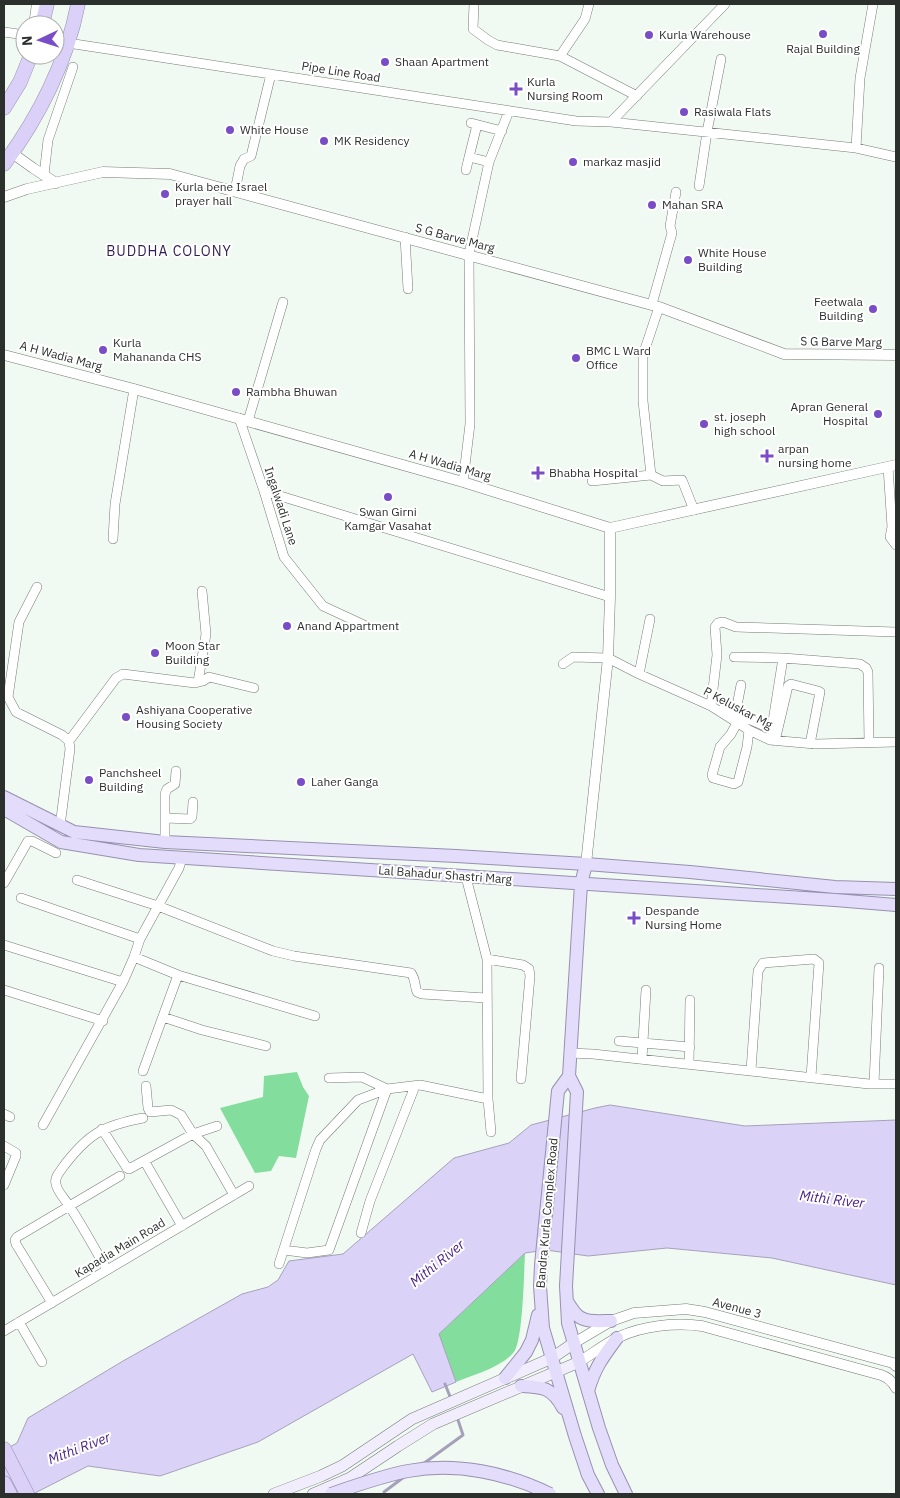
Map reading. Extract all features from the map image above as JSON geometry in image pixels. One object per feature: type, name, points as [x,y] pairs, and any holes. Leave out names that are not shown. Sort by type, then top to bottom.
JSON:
[{"type":"highway","points":[[8,159],[47,94],[68,43],[78,4]]},
{"type":"highway","points":[[4,108],[20,82],[27,65]]},
{"type":"highway","points":[[4,1449],[27,1494]]},
{"type":"highway","points":[[4,1464],[20,1494]]},
{"type":"highway","points":[[4,1484],[10,1494]]},
{"type":"main road","name":"Lal Bahadur Shastri Marg","points":[[4,797],[74,832],[165,842],[586,864],[690,872],[835,887],[896,889]]},
{"type":"main road","name":"Lal Bahadur Shastri Marg","points":[[4,809],[61,842],[139,855],[896,905]]},
{"type":"main road","name":"Bandra Kurla Complex Road","points":[[586,864],[581,884],[569,1076],[577,1092],[567,1264],[568,1323],[612,1465],[626,1494]]},
{"type":"main road","points":[[688,891],[690,872]]},
{"type":"main road","points":[[835,887],[835,900]]},
{"type":"main road","name":"Bandra Kurla Complex Road","points":[[569,1076],[558,1091],[541,1265],[541,1301],[543,1328],[569,1419],[588,1475],[598,1494]]},
{"type":"main road","points":[[567,1300],[577,1315],[584,1319],[590,1321],[611,1321]]},
{"type":"main road","points":[[505,1378],[526,1352],[532,1340],[541,1301]]},
{"type":"main road","points":[[588,1391],[596,1367],[617,1338]]},
{"type":"main road","points":[[274,1494],[342,1466],[427,1411],[552,1358],[574,1344]]},
{"type":"main road","points":[[313,1494],[350,1478],[433,1424],[579,1362]]},
{"type":"main road","points":[[520,1386],[543,1388],[550,1391],[561,1403],[569,1419]]},
{"type":"main road","points":[[331,1494],[376,1478],[410,1470],[439,1468],[475,1470],[502,1475],[550,1494]]},
{"type":"street","points":[[474,4],[473,29],[488,40],[497,45],[560,56],[637,96]]},
{"type":"street","points":[[560,56],[585,19],[589,4]]},
{"type":"street","points":[[611,122],[725,4]]},
{"type":"street","points":[[856,148],[860,78],[873,4]]},
{"type":"street","name":"Pipe Line Road","points":[[68,43],[576,121],[611,122],[856,148],[896,157]]},
{"type":"street","points":[[699,186],[721,59]]},
{"type":"street","points":[[44,175],[48,140],[73,66]]},
{"type":"street","points":[[234,191],[240,166],[244,159],[251,156],[271,74]]},
{"type":"street","points":[[463,482],[470,424],[469,254],[489,162],[509,110]]},
{"type":"street","points":[[466,170],[474,124],[502,131]]},
{"type":"street","points":[[469,158],[489,162]]},
{"type":"street","points":[[8,159],[33,168],[56,183]]},
{"type":"street","name":"S G Barve Marg","points":[[4,196],[103,172],[170,174],[656,306],[784,354],[896,355]]},
{"type":"street","points":[[651,475],[643,401],[644,354],[672,233],[670,226],[676,192]]},
{"type":"street","points":[[405,237],[408,289]]},
{"type":"street","points":[[243,420],[283,302]]},
{"type":"street","name":"A H Wadia Marg","points":[[4,348],[8,356],[134,389],[463,482],[610,528],[892,466]]},
{"type":"street","points":[[112,539],[115,504],[134,389]]},
{"type":"street","name":"Ingalwadi Lane","points":[[243,420],[284,557],[323,606],[364,625]]},
{"type":"street","points":[[892,466],[894,527],[890,537],[896,546]]},
{"type":"street","points":[[592,481],[651,475],[663,481],[682,480],[694,510]]},
{"type":"street","points":[[264,491],[610,597]]},
{"type":"street","points":[[586,864],[608,658],[610,528]]},
{"type":"street","points":[[37,587],[19,622],[8,697],[16,712],[62,735],[69,741],[70,749],[60,826]]},
{"type":"street","points":[[198,682],[206,634],[202,591]]},
{"type":"street","points":[[639,674],[650,619]]},
{"type":"street","points":[[711,706],[717,655],[715,627],[718,623],[723,622],[736,627],[896,632]]},
{"type":"street","points":[[563,664],[573,657],[608,658]]},
{"type":"street","points":[[734,657],[783,658],[860,664],[864,666],[868,672],[869,742]]},
{"type":"street","name":"P Keluskar Mg","points":[[608,658],[711,706],[749,730],[773,740],[813,744],[896,742]]},
{"type":"street","points":[[773,740],[772,729],[783,658]]},
{"type":"street","points":[[69,741],[116,678],[123,674],[195,683],[209,677],[254,688]]},
{"type":"street","points":[[773,740],[788,686],[792,684],[820,692],[813,744]]},
{"type":"street","points":[[741,685],[735,722],[731,734],[720,747],[712,775],[713,778],[734,784],[738,782],[747,747],[749,730]]},
{"type":"street","points":[[813,744],[824,694]]},
{"type":"street","points":[[724,707],[772,729]]},
{"type":"street","points":[[165,842],[165,794],[175,784],[176,772]]},
{"type":"street","points":[[165,818],[190,819],[192,817],[193,802]]},
{"type":"street","points":[[41,845],[50,836]]},
{"type":"street","points":[[4,883],[26,843],[30,840],[56,852]]},
{"type":"street","points":[[43,1125],[124,982],[140,939],[182,858]]},
{"type":"street","points":[[466,877],[487,959],[488,1099],[491,1132]]},
{"type":"street","points":[[77,880],[158,906],[274,951],[294,956],[411,973],[417,992],[422,994],[486,998]]},
{"type":"street","points":[[21,898],[140,939]]},
{"type":"street","points":[[4,945],[124,982]]},
{"type":"street","points":[[134,957],[178,974],[314,1016]]},
{"type":"street","points":[[487,959],[523,964],[529,969],[530,976],[521,1079]]},
{"type":"street","points":[[751,1070],[758,970],[763,963],[814,959],[819,963],[811,1078]]},
{"type":"street","points":[[874,1084],[879,968]]},
{"type":"street","points":[[143,1071],[178,974]]},
{"type":"street","points":[[4,990],[103,1021]]},
{"type":"street","points":[[642,1059],[646,990]]},
{"type":"street","points":[[689,1064],[690,1000]]},
{"type":"street","points":[[163,1017],[202,1030],[266,1046]]},
{"type":"street","points":[[618,1041],[690,1047]]},
{"type":"street","points":[[570,1053],[874,1084],[896,1084]]},
{"type":"street","points":[[329,1078],[362,1078],[387,1089]]},
{"type":"street","points":[[279,1264],[320,1140],[358,1100],[387,1089],[420,1085],[488,1099]]},
{"type":"street","points":[[146,1086],[150,1112],[172,1110],[181,1115],[193,1134],[206,1146],[234,1195]]},
{"type":"street","points":[[361,1233],[370,1201],[415,1086]]},
{"type":"street","points":[[284,1250],[306,1253],[329,1250],[387,1089]]},
{"type":"street","points":[[107,1270],[56,1186],[55,1180],[77,1149],[89,1138],[120,1122],[143,1118]]},
{"type":"street","points":[[102,1130],[127,1168],[132,1169],[193,1134],[217,1126]]},
{"type":"street","points":[[4,1146],[16,1153],[4,1185]]},
{"type":"street","points":[[145,1162],[182,1226]]},
{"type":"street","points":[[52,1303],[16,1244],[17,1236],[120,1176]]},
{"type":"street","name":"Kapadia Main Road","points":[[4,1331],[249,1186]]},
{"type":"street","name":"Avenue 3","points":[[574,1344],[611,1321],[634,1313],[686,1309],[705,1312],[896,1366]]},
{"type":"street","points":[[18,1322],[42,1362]]},
{"type":"street","points":[[579,1362],[617,1338],[638,1330],[685,1324],[702,1326],[881,1374],[896,1385]]},
{"type":"street","points":[[350,1478],[357,1494]]},
{"type":"green space","points":[[297,1072],[309,1096],[296,1158],[279,1156],[271,1171],[255,1173],[220,1108],[263,1097],[264,1076]]},
{"type":"green space","points":[[525,1253],[521,1320],[514,1352],[495,1366],[456,1382],[439,1334]]},
{"type":"water","name":"Mithi River","points":[[610,1105],[745,1126],[896,1120],[896,1285],[772,1258],[667,1248],[588,1256],[546,1250],[525,1253],[439,1334],[456,1382],[432,1392],[413,1354],[258,1442],[160,1476],[88,1466],[33,1494],[4,1494],[4,1450],[17,1443],[28,1418],[123,1361],[242,1294],[268,1287],[278,1280],[289,1261],[343,1254],[454,1158],[509,1143],[531,1125]]},
{"type":"waterway","points":[[445,1384],[451,1399]]},
{"type":"waterway","points":[[423,1464],[463,1435],[457,1417]]},
{"type":"waterway","points":[[384,1492],[404,1477]]},
{"type":"place","name":"Rajal Building","points":[[823,34]]},
{"type":"place","name":"Kurla Warehouse","points":[[649,35]]},
{"type":"place","name":"Shaan Apartment","points":[[385,62]]},
{"type":"place","name":"Kurla Nursing Room","points":[[516,89]]},
{"type":"place","name":"Rasiwala Flats","points":[[684,112]]},
{"type":"place","name":"White House","points":[[230,130]]},
{"type":"place","name":"MK Residency","points":[[324,141]]},
{"type":"place","name":"markaz masjid","points":[[573,162]]},
{"type":"place","name":"Kurla bene Israel prayer hall","points":[[165,194]]},
{"type":"place","name":"Mahan SRA","points":[[652,205]]},
{"type":"place","name":"White House Building","points":[[688,260]]},
{"type":"place","name":"Feetwala Building","points":[[873,309]]},
{"type":"place","name":"Kurla Mahananda CHS","points":[[103,350]]},
{"type":"place","name":"BMC L Ward Office","points":[[576,358]]},
{"type":"place","name":"Rambha Bhuwan","points":[[236,392]]},
{"type":"place","name":"Apran General Hospital","points":[[878,414]]},
{"type":"place","name":"st. joseph high school","points":[[704,424]]},
{"type":"place","name":"arpan nursing home","points":[[767,456]]},
{"type":"place","name":"Bhabha Hospital","points":[[538,473]]},
{"type":"place","name":"Swan Girni Kamgar Vasahat","points":[[388,497]]},
{"type":"place","name":"Anand Appartment","points":[[287,626]]},
{"type":"place","name":"Moon Star Building","points":[[155,653]]},
{"type":"place","name":"Ashiyana Cooperative Housing Society","points":[[126,717]]},
{"type":"place","name":"Panchsheel Building","points":[[89,780]]},
{"type":"place","name":"Laher Ganga","points":[[301,782]]},
{"type":"place","name":"Despande Nursing Home","points":[[634,918]]},
{"type":"district","name":"BUDDHA COLONY","points":[[169,251]]}]
